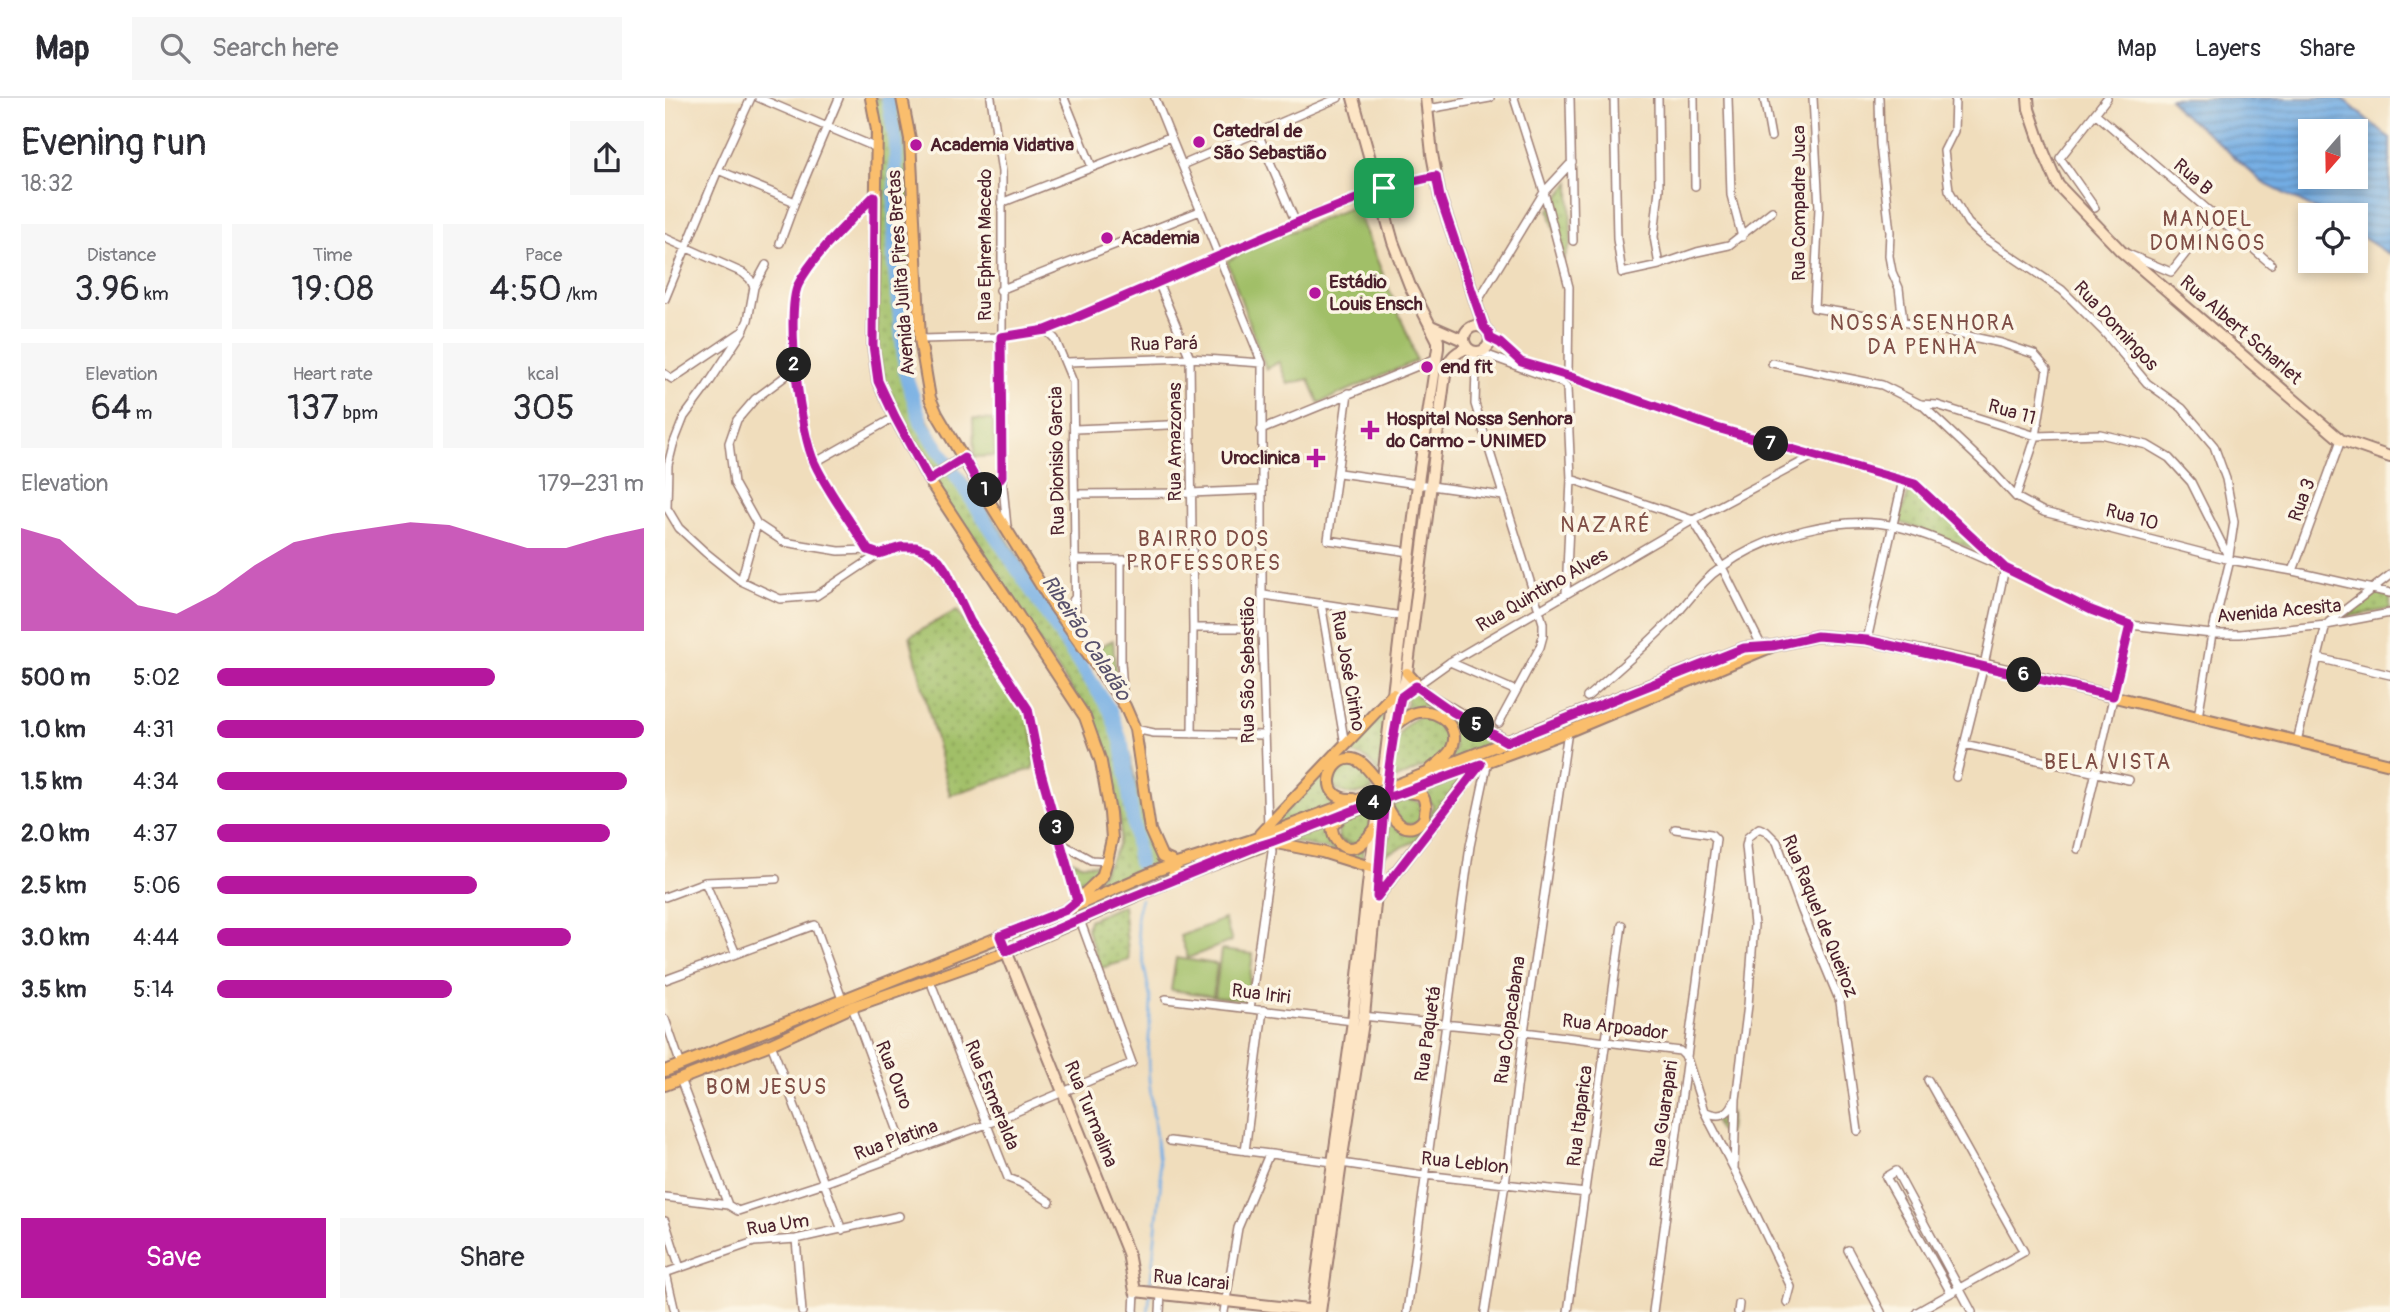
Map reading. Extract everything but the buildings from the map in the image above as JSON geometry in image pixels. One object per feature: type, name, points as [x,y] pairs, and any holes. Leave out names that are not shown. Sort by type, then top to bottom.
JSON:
[{"type":"main road","name":"Avenida Julita Pires Bretas","points":[[870,98],[877,130],[873,345],[878,381],[929,480],[1085,717],[1101,762],[1112,839],[1103,877],[1083,900]]},
{"type":"main road","name":"Avenida Julita Pires Bretas","points":[[902,98],[910,139],[920,339],[930,398],[960,460],[982,490],[1052,603],[1125,706],[1135,729],[1150,830],[1162,857],[1172,863]]},
{"type":"main road","points":[[1318,1312],[1357,1017],[1377,897],[1395,726],[1402,616],[1438,341],[1410,286],[1397,253],[1353,98]]},
{"type":"main road","name":"Rua Albert Scharlet","points":[[2028,98],[2029,109],[2044,153],[2058,185],[2121,251],[2341,440],[2390,457]]},
{"type":"main road","points":[[1357,1017],[1375,830],[1397,696],[1408,673],[1445,374],[1458,351],[1488,347],[1490,338],[1476,305],[1440,197],[1427,104]]},
{"type":"main road","points":[[1471,348],[1468,328],[1476,325],[1484,327]]},
{"type":"main road","points":[[1431,326],[1471,348]]},
{"type":"main road","points":[[1437,358],[1471,348]]},
{"type":"main road","points":[[929,480],[960,460]]},
{"type":"main road","points":[[1399,791],[1425,775],[1744,648],[1766,647],[1817,636],[1867,640],[1984,665],[2390,764]]},
{"type":"main road","points":[[665,1085],[771,1044],[852,1007],[1006,951],[1172,880],[1269,834],[1367,799],[1484,763],[1567,732],[1766,647]]},
{"type":"main road","points":[[1408,673],[1416,686],[1453,712],[1507,742]]},
{"type":"main road","points":[[1269,834],[1345,745],[1397,696]]},
{"type":"main road","points":[[1395,726],[1410,715],[1426,712],[1443,718],[1452,725],[1453,744],[1450,752],[1425,775]]},
{"type":"main road","points":[[1367,799],[1343,799],[1336,795],[1330,785],[1330,775],[1342,761],[1351,758],[1359,761],[1382,787]]},
{"type":"main road","points":[[1377,897],[1484,763]]},
{"type":"main road","points":[[1385,803],[1390,817],[1397,823],[1408,828],[1418,825],[1426,815],[1425,799],[1416,792],[1399,791]]},
{"type":"main road","points":[[1367,799],[1332,826],[1334,838],[1339,845],[1357,846],[1375,830]]},
{"type":"main road","points":[[665,1071],[1066,910],[1083,900],[1172,863],[1345,815]]},
{"type":"main road","points":[[1269,834],[1370,867]]},
{"type":"main road","points":[[1172,863],[1175,869],[1172,880]]},
{"type":"main road","name":"Rua Turmalina","points":[[1000,936],[1128,1253],[1136,1291]]},
{"type":"main road","name":"Rua Icarai","points":[[1136,1291],[1225,1307],[1318,1312]]},
{"type":"street","points":[[665,299],[751,98]]},
{"type":"street","points":[[759,98],[877,148]]},
{"type":"street","points":[[780,243],[839,98]]},
{"type":"street","name":"Rua Ephren Macedo","points":[[992,98],[1002,172],[1002,476],[1007,530]]},
{"type":"street","points":[[1064,98],[1091,167]]},
{"type":"street","name":"Rua São Sebastião","points":[[1154,98],[1262,363],[1264,735],[1272,852],[1250,1009]]},
{"type":"street","points":[[1182,165],[1338,98]]},
{"type":"street","points":[[1427,104],[1490,98]]},
{"type":"street","points":[[1514,98],[1544,192],[1569,288],[1568,376]]},
{"type":"street","points":[[1570,98],[1573,241]]},
{"type":"street","points":[[1614,98],[1617,239],[1622,273],[1659,265],[1697,251],[1730,245],[1772,211]]},
{"type":"street","points":[[1658,98],[1659,189],[1654,237],[1659,265]]},
{"type":"street","points":[[1694,98],[1695,186]]},
{"type":"street","points":[[1728,98],[1731,195],[1742,237]]},
{"type":"street","points":[[1764,98],[1771,137]]},
{"type":"street","name":"Rua Compadre Juca","points":[[1813,98],[1819,208],[1814,308],[1903,322]]},
{"type":"street","points":[[1878,98],[1880,144],[1890,232],[1889,256],[1899,288],[1903,322],[2024,350],[2034,354],[2047,369],[2036,436],[2016,497]]},
{"type":"street","name":"Rua Domingos","points":[[1955,98],[1954,131],[1944,150],[1949,190],[1968,223],[1983,237],[2062,290],[2105,333],[2147,383],[2182,408],[2214,446],[2226,479],[2234,522],[2198,717]]},
{"type":"street","points":[[2095,208],[2060,158],[2107,98]]},
{"type":"street","name":"Rua B","points":[[2095,113],[2271,264]]},
{"type":"street","points":[[1257,131],[1296,223]]},
{"type":"street","points":[[1001,203],[1170,137]]},
{"type":"street","points":[[1476,305],[1544,192],[1572,162]]},
{"type":"street","points":[[718,170],[795,202]]},
{"type":"street","points":[[920,339],[1001,337],[1046,330],[1378,190],[1436,176]]},
{"type":"street","points":[[868,550],[814,463],[795,369],[793,309],[798,286],[831,240],[874,196]]},
{"type":"street","points":[[1000,290],[1200,211]]},
{"type":"street","points":[[2121,251],[2171,272],[2215,216]]},
{"type":"street","points":[[665,237],[743,273],[754,288]]},
{"type":"street","points":[[766,265],[754,288],[743,331],[684,417],[668,465],[667,508],[679,528],[741,581],[780,599],[816,596],[879,554],[901,547],[916,547],[939,560],[970,621],[1028,709],[1040,769],[1062,844],[1083,900]]},
{"type":"street","name":"Rua Amazonas","points":[[1158,282],[1191,358],[1192,734]]},
{"type":"street","name":"Rua Dionisio Garcia","points":[[1046,330],[1055,339],[1067,362],[1073,382],[1076,638]]},
{"type":"street","points":[[669,377],[743,331]]},
{"type":"street","name":"Avenida Acesita","points":[[1490,338],[1500,343],[1521,362],[1717,428],[1915,484],[2005,568],[2091,610],[2130,625],[2212,634],[2240,634],[2326,625],[2390,613]]},
{"type":"street","points":[[1471,348],[1563,383],[1567,388],[1571,479],[1566,594]]},
{"type":"street","points":[[1471,348],[1476,368],[1475,404],[1540,610],[1543,636],[1533,662],[1499,723]]},
{"type":"street","name":"Rua Pará","points":[[1067,362],[1191,358],[1262,363]]},
{"type":"street","points":[[1261,430],[1437,358]]},
{"type":"street","name":"Avenida Acesita","points":[[1512,364],[1521,362]]},
{"type":"street","name":"Rua 11","points":[[1772,363],[1882,385],[1920,404],[1937,405],[2036,436],[2100,434],[2147,444],[2168,458],[2191,482],[2229,558]]},
{"type":"street","points":[[795,369],[755,399],[737,420],[729,443],[734,483],[757,524],[784,542],[839,551],[868,550],[879,554]]},
{"type":"street","points":[[1348,393],[1328,540],[1410,552]]},
{"type":"street","name":"Rua 10","points":[[1920,404],[1993,471],[2016,497],[2044,512],[2229,558],[2390,593]]},
{"type":"street","points":[[814,463],[895,417]]},
{"type":"street","points":[[1075,429],[1191,424]]},
{"type":"street","name":"Rua 3","points":[[2293,571],[2341,440]]},
{"type":"street","name":"Rua Quintino Alves","points":[[1397,696],[1450,662],[1693,520],[1813,456]]},
{"type":"street","points":[[1339,473],[1503,496]]},
{"type":"street","points":[[982,490],[992,488],[1002,476]]},
{"type":"street","points":[[1571,479],[1693,520],[1766,647]]},
{"type":"street","points":[[1867,640],[1903,480]]},
{"type":"street","points":[[1075,494],[1262,490]]},
{"type":"street","points":[[1587,696],[1649,642],[1677,614],[1702,583],[1722,567],[1761,544],[1805,529],[1847,523],[1893,526],[1940,541],[2005,568],[1956,777]]},
{"type":"street","points":[[741,581],[757,524]]},
{"type":"street","points":[[1075,560],[1193,560]]},
{"type":"street","points":[[1121,561],[1121,662],[1125,706]]},
{"type":"street","points":[[2297,741],[2326,625],[2390,575]]},
{"type":"street","points":[[1263,595],[1402,616]]},
{"type":"street","points":[[1052,603],[1063,606],[1071,604],[1075,599]]},
{"type":"street","name":"Rua José Cirino","points":[[1321,603],[1345,745]]},
{"type":"street","points":[[2078,849],[2130,625]]},
{"type":"street","points":[[1193,628],[1262,628]]},
{"type":"street","points":[[2318,658],[2390,675]]},
{"type":"street","points":[[1450,662],[1516,691]]},
{"type":"street","name":"Rua Copacabana","points":[[1485,1312],[1569,716]]},
{"type":"street","points":[[1135,729],[1154,733],[1264,735]]},
{"type":"street","points":[[1964,744],[2129,780]]},
{"type":"street","name":"Rua Paquetá","points":[[1407,1312],[1445,1024],[1484,763]]},
{"type":"street","name":"Rua Guarapari","points":[[1653,1312],[1716,839],[1711,834],[1675,828]]},
{"type":"street","name":"Rua Raquel de Queiroz","points":[[1734,1169],[1736,1099],[1748,1005],[1754,925],[1746,846],[1748,836],[1759,828],[1777,842],[1840,1002],[1858,1131]]},
{"type":"street","points":[[1062,844],[1091,860],[1108,861]]},
{"type":"street","points":[[665,897],[705,882],[776,879]]},
{"type":"street","points":[[705,882],[736,954]]},
{"type":"street","name":"Rua Platina","points":[[665,1197],[729,1205],[738,1211],[987,1124],[1132,1063],[1080,920]]},
{"type":"street","points":[[665,980],[815,925],[842,999]]},
{"type":"street","name":"Rua Itaparica","points":[[1568,1312],[1622,925]]},
{"type":"street","name":"Rua Esmeralda","points":[[929,978],[1008,1178],[1021,1183],[1050,1202]]},
{"type":"street","name":"Rua Iriri","points":[[1166,999],[1357,1017]]},
{"type":"street","name":"Rua Ouro","points":[[852,1007],[907,1153]]},
{"type":"street","points":[[1245,1151],[1263,1010]]},
{"type":"street","name":"Rua Arpoador","points":[[1357,1017],[1524,1032],[1680,1051],[1687,1058],[1704,1111],[1791,1287],[1787,1302]]},
{"type":"street","points":[[665,1019],[681,1065]]},
{"type":"street","points":[[771,1044],[842,1230]]},
{"type":"street","points":[[680,1079],[729,1205]]},
{"type":"street","points":[[1917,1312],[2024,1252],[1928,1080]]},
{"type":"street","points":[[1704,1111],[1720,1115],[1730,1111],[1736,1099]]},
{"type":"street","name":"Rua Leblon","points":[[1170,1141],[1424,1175],[1586,1193]]},
{"type":"street","points":[[1225,1307],[1238,1228],[1269,1154]]},
{"type":"street","points":[[1951,1293],[1886,1177],[1896,1171],[1972,1312]]},
{"type":"street","name":"Rua Um","points":[[666,1273],[754,1242],[796,1239],[899,1216]]},
{"type":"street","points":[[665,1222],[680,1268]]},
{"type":"street","points":[[796,1239],[802,1312]]},
{"type":"street","points":[[1847,1250],[1881,1312]]},
{"type":"street","points":[[666,1273],[675,1312]]},
{"type":"street","points":[[1134,1312],[1136,1291]]},
{"type":"street","points":[[1159,1294],[1160,1312]]},
{"type":"green space","points":[[872,98],[902,98],[910,193],[911,381],[919,402],[939,440],[1015,550],[1114,710],[1127,743],[1145,823],[1165,860],[1090,891],[1112,856],[1120,832],[1116,799],[1090,717],[930,479],[885,388],[877,342]]},
{"type":"green space","points":[[1570,182],[1571,243],[1563,261],[1549,210]]},
{"type":"green space","name":"Estádio Louis Ensch","points":[[1355,206],[1416,361],[1319,403],[1309,379],[1288,384],[1279,362],[1266,369],[1227,261],[1260,244]]},
{"type":"green space","points":[[973,419],[993,420],[995,456],[974,457]]},
{"type":"green space","points":[[1910,487],[1929,500],[1982,552],[1899,522]]},
{"type":"green space","points":[[2377,592],[2390,596],[2390,609],[2347,617],[2363,600]]},
{"type":"green space","points":[[957,610],[1029,715],[1036,758],[1032,769],[950,795],[910,636]]},
{"type":"green space","points":[[1113,640],[1117,688],[1095,649]]},
{"type":"green space","points":[[1416,689],[1499,742],[1448,762],[1455,748],[1440,713],[1427,706],[1406,711],[1407,695]]},
{"type":"green space","points":[[1389,701],[1378,776],[1368,760],[1350,754],[1326,774],[1343,803],[1270,827]]},
{"type":"green space","points":[[1421,716],[1442,726],[1447,748],[1435,762],[1389,782],[1400,734],[1412,720]]},
{"type":"green space","points":[[1355,763],[1369,775],[1373,790],[1354,794],[1336,789],[1334,780],[1341,765]]},
{"type":"green space","points":[[1471,769],[1416,841],[1383,855],[1385,819],[1409,832],[1416,832],[1422,829],[1430,816],[1433,805],[1417,787]]},
{"type":"green space","points":[[1388,799],[1411,799],[1424,808],[1419,824],[1402,824]]},
{"type":"green space","points":[[1373,806],[1370,828],[1362,841],[1347,846],[1339,838],[1338,830],[1343,819]]},
{"type":"green space","points":[[1329,823],[1329,836],[1363,847],[1362,861],[1347,854],[1286,840]]},
{"type":"green space","points":[[1071,860],[1081,864],[1104,865],[1101,874],[1086,888],[1080,887]]},
{"type":"green space","points":[[1123,905],[1129,960],[1101,968],[1087,930],[1089,920]]},
{"type":"green space","points":[[1224,919],[1232,941],[1188,958],[1180,936]]},
{"type":"green space","points":[[1221,950],[1253,954],[1247,1001],[1215,997]]},
{"type":"green space","points":[[1176,958],[1217,964],[1213,996],[1171,990]]},
{"type":"green space","points":[[1731,1113],[1727,1135],[1718,1130],[1714,1119]]},
{"type":"water","points":[[2170,98],[2342,98],[2367,119],[2298,119],[2298,189],[2368,189],[2368,120],[2390,139],[2390,255],[2368,241],[2368,203],[2303,203],[2263,183],[2179,111]]},
{"type":"waterway","name":"Ribeirão Caladão","points":[[888,98],[896,143],[894,262],[906,376],[922,424],[1110,710],[1122,744],[1139,863]]},
{"type":"waterway","name":"Ribeirão Caladão","points":[[1139,863],[1141,875]]},
{"type":"waterway","name":"Ribeirão Caladão","points":[[1141,899],[1137,912],[1137,928],[1151,1002],[1149,1080],[1161,1180],[1150,1288]]},
{"type":"waterway","name":"Ribeirão Caladão","points":[[1148,1312],[1150,1294]]},
{"type":"place","name":"Catedral de São Sebastião","points":[[1199,142]]},
{"type":"place","name":"Academia Vidativa","points":[[916,145]]},
{"type":"place","name":"Academia","points":[[1107,238]]},
{"type":"place","name":"Estádio Louis Ensch","points":[[1315,293]]},
{"type":"place","name":"end fit","points":[[1427,367]]},
{"type":"place","name":"Hospital Nossa Senhora do Carmo - UNIMED","points":[[1370,430]]},
{"type":"place","name":"Uroclinica","points":[[1316,458]]},
{"type":"district","name":"MANOEL DOMINGOS","points":[[2208,231]]},
{"type":"district","name":"NOSSA SENHORA DA PENHA","points":[[1923,335]]},
{"type":"district","name":"NAZARÉ","points":[[1606,525]]},
{"type":"district","name":"BAIRRO DOS PROFESSORES","points":[[1204,551]]},
{"type":"district","name":"BELA VISTA","points":[[2108,762]]},
{"type":"district","name":"BOM JESUS","points":[[767,1087]]},
{"type":"route","points":[[1384,188],[1046,330],[1001,337],[1002,476],[987,490],[982,490],[964,458],[929,480],[878,381],[873,345],[874,196],[831,240],[798,286],[793,309],[795,369],[814,463],[868,550],[879,554],[901,547],[916,547],[939,560],[970,621],[1028,709],[1040,769],[1077,901],[1066,910],[1000,936],[1006,951],[1160,884],[1169,882],[1258,846],[1345,815],[1373,804],[1399,794],[1404,792],[1481,764],[1377,897],[1385,803],[1395,726],[1401,697],[1416,686],[1453,712],[1507,742],[1744,648],[1773,646],[1817,636],[1833,636],[1925,652],[2113,696],[2130,625],[2091,610],[2005,568],[1915,484],[1717,428],[1521,362],[1500,343],[1490,338],[1484,327],[1440,197],[1436,176],[1384,188]]}]
